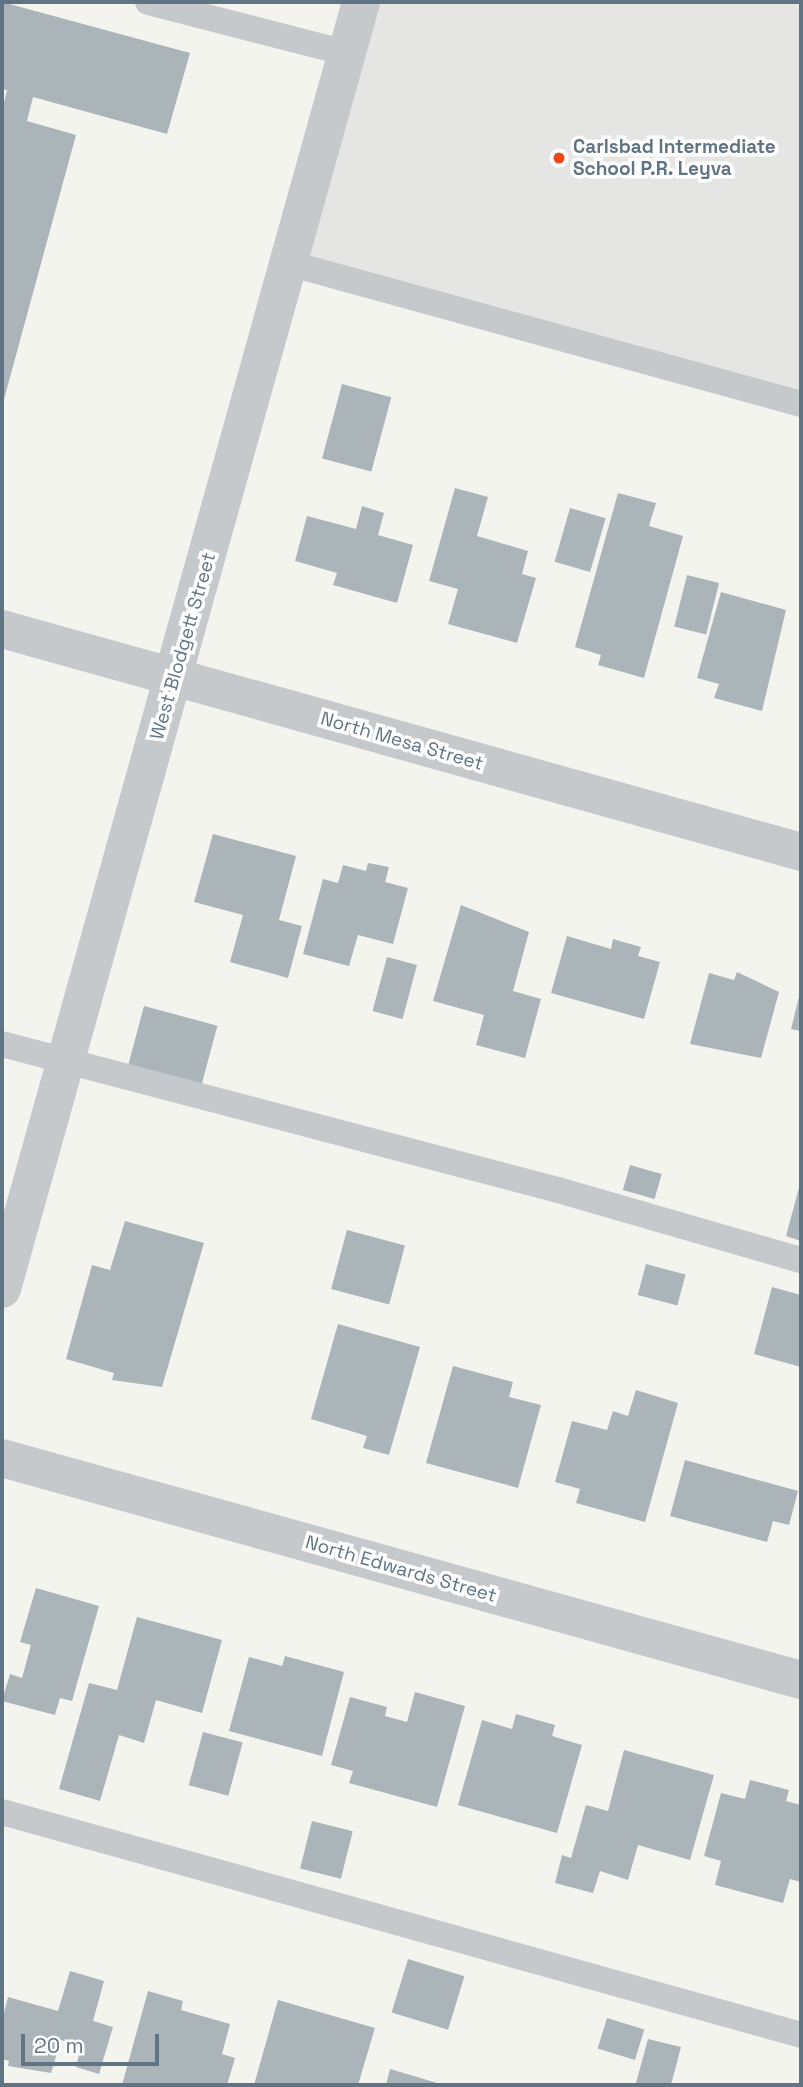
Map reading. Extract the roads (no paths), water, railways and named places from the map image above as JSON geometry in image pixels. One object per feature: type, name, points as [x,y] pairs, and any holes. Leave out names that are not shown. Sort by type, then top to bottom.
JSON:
[{"type":"street","name":"West Blodgett Street","points":[[2,1289],[175,677],[361,2]]},
{"type":"street","name":"North Mesa Street","points":[[2,629],[801,852]]},
{"type":"street","name":"North Edwards Street","points":[[2,1458],[801,1680]]},
{"type":"lane","points":[[148,2],[347,53]]},
{"type":"lane","points":[[288,263],[801,404]]},
{"type":"lane","points":[[2,1044],[558,1190],[801,1260]]},
{"type":"lane","points":[[2,1812],[801,2035]]},
{"type":"place","name":"Carlsbad Intermediate School P.R. Leyva","points":[[559,158]]}]
